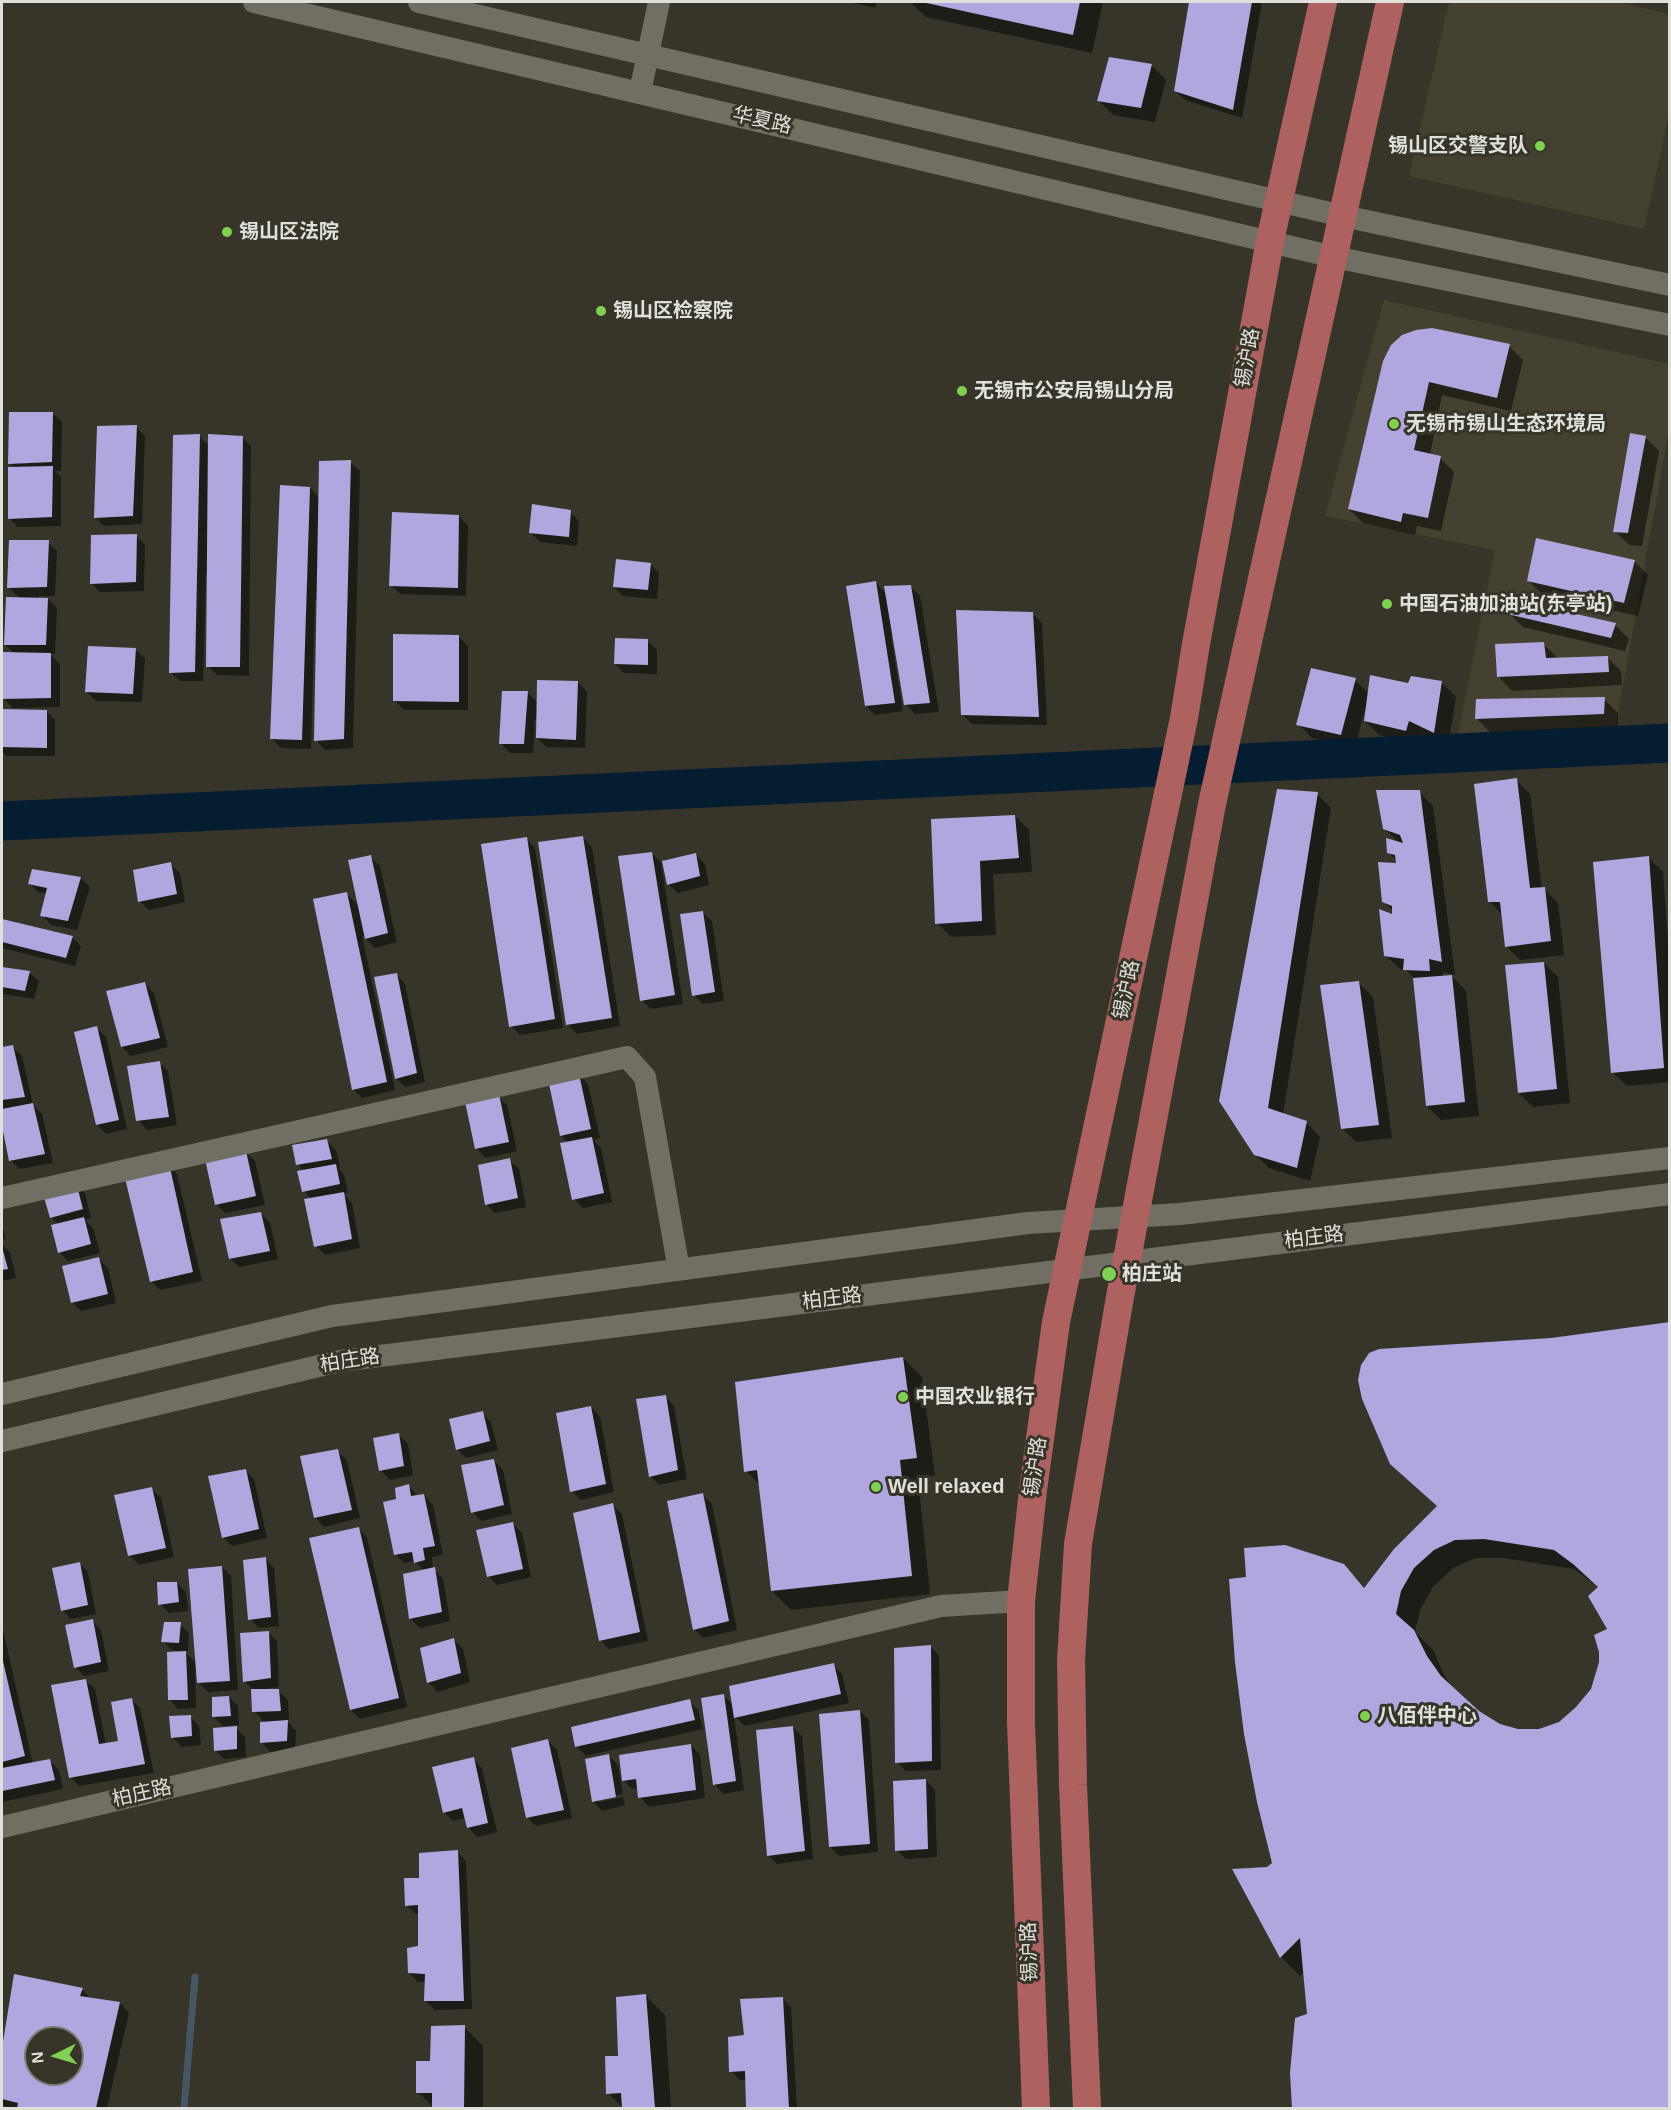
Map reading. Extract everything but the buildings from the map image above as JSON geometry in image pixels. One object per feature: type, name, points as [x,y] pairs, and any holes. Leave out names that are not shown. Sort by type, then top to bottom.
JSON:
[{"type":"main road","name":"锡沪路","points":[[1036,2109],[1021,1723],[1021,1601],[1033,1490],[1056,1322],[1184,718],[1270,241],[1323,2]]},
{"type":"main road","points":[[1087,2109],[1073,1785],[1071,1660],[1078,1545],[1127,1262],[1212,804],[1390,2]]},
{"type":"street","name":"华夏路","points":[[254,2],[1334,256],[1670,325]]},
{"type":"street","name":"华夏路","points":[[419,2],[1343,216],[1670,285]]},
{"type":"street","points":[[640,92],[659,2]]},
{"type":"street","points":[[2,1198],[627,1057],[645,1077],[679,1270]]},
{"type":"street","name":"柏庄路","points":[[2,1394],[332,1316],[1028,1223],[1180,1214],[1670,1158]]},
{"type":"street","name":"柏庄路","points":[[2,1441],[340,1361],[1670,1194]]},
{"type":"street","name":"柏庄路","points":[[2,1827],[941,1606],[1021,1601]]},
{"type":"shaded area","name":"锡山区交警支队","points":[[1449,2],[1617,2],[1669,14],[1669,115],[1644,229],[1409,176]]},
{"type":"shaded area","name":"无锡市锡山生态环境局","points":[[1384,300],[1669,364],[1669,430],[1614,735],[1458,735],[1495,550],[1325,516]]},
{"type":"waterway","points":[[2,821],[1670,743]]},
{"type":"waterway","points":[[184,2108],[195,1977]]},
{"type":"place","name":"锡山区交警支队","points":[[1540,146]]},
{"type":"place","name":"锡山区法院","points":[[227,232]]},
{"type":"place","name":"锡山区检察院","points":[[601,311]]},
{"type":"place","name":"无锡市公安局锡山分局","points":[[962,391]]},
{"type":"place","name":"无锡市锡山生态环境局","points":[[1394,424]]},
{"type":"place","name":"中国石油加油站(东亭站)","points":[[1387,604]]},
{"type":"place","name":"柏庄站","points":[[1109,1274]]},
{"type":"place","name":"中国农业银行","points":[[903,1397]]},
{"type":"place","name":"Well relaxed","points":[[876,1487]]},
{"type":"place","name":"八佰伴中心","points":[[1365,1716]]}]
